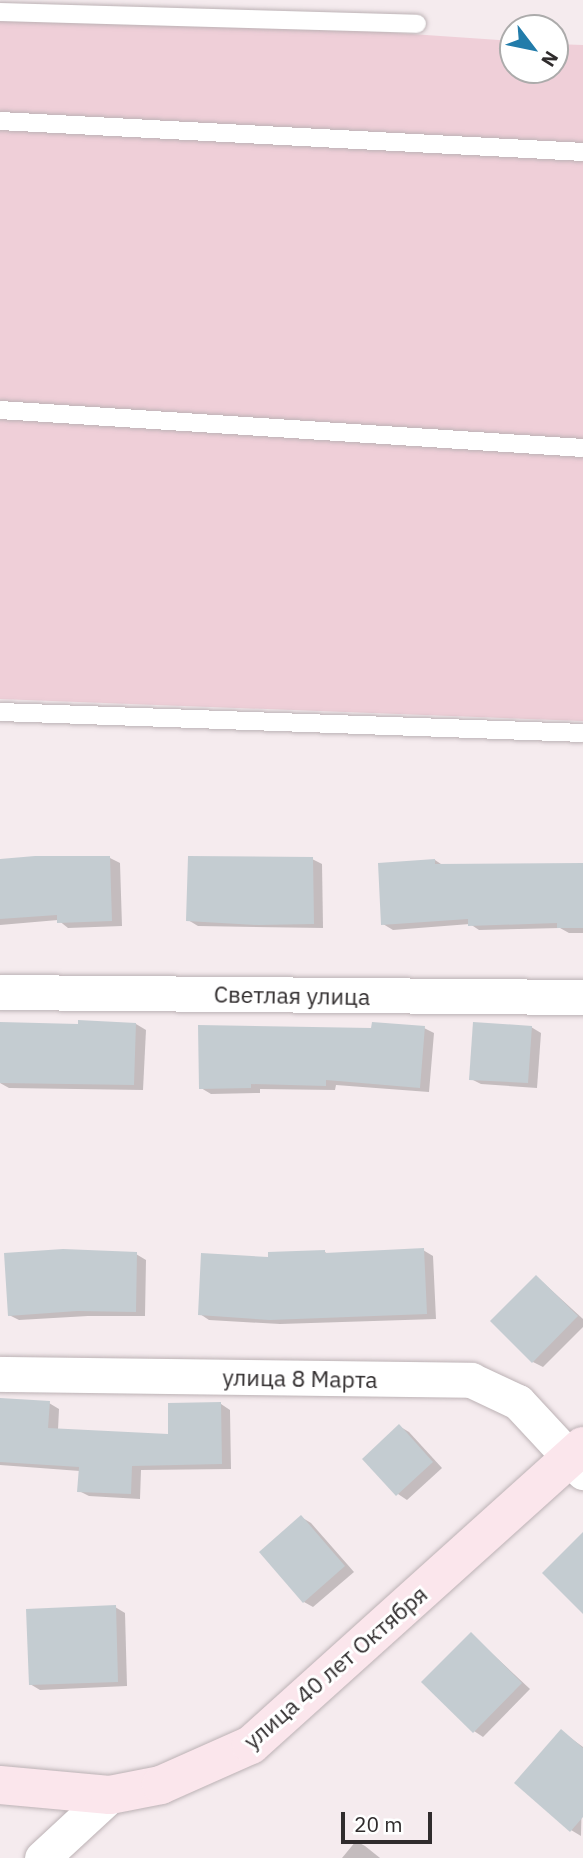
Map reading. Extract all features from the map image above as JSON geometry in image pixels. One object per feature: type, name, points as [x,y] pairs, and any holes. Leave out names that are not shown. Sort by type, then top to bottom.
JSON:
[{"type":"main road","name":"улица 40 лет Октября","points":[[0,1785],[110,1795],[161,1785],[251,1745],[578,1459]]},
{"type":"street","name":"Светлая улица","points":[[0,992],[583,998]]},
{"type":"street","name":"улица 8 Марта","points":[[0,1374],[471,1380],[517,1402],[578,1459]]},
{"type":"street","points":[[41,1858],[110,1795]]},
{"type":"lane","points":[[0,12],[417,24]]},
{"type":"lane","points":[[0,121],[583,152]]},
{"type":"lane","points":[[0,410],[583,448]]},
{"type":"lane","points":[[0,712],[583,733]]},
{"type":"shaded area","points":[[0,6],[499,40],[499,84],[569,84],[569,44],[583,45],[583,721],[0,699]]},
{"type":"building","points":[[110,856],[112,921],[57,923],[57,915],[0,919],[0,859]]},
{"type":"building","points":[[188,856],[313,857],[314,924],[258,925],[186,921]]},
{"type":"building","points":[[435,859],[435,864],[583,863],[583,928],[557,928],[557,923],[468,926],[468,919],[381,925],[378,863]]},
{"type":"building","points":[[78,1020],[136,1023],[134,1085],[0,1083],[0,1022],[78,1024]]},
{"type":"building","points":[[372,1022],[425,1026],[420,1088],[326,1080],[326,1086],[251,1084],[251,1088],[199,1089],[198,1025],[371,1028]]},
{"type":"building","points":[[473,1022],[532,1026],[528,1083],[469,1080]]},
{"type":"building","points":[[424,1248],[427,1314],[270,1320],[198,1315],[201,1253],[268,1257],[268,1252],[325,1250],[325,1253]]},
{"type":"building","points":[[63,1249],[137,1252],[136,1312],[77,1311],[8,1316],[4,1253]]},
{"type":"building","points":[[536,1275],[578,1316],[532,1363],[490,1321]]},
{"type":"building","points":[[0,1398],[50,1401],[48,1428],[168,1434],[168,1403],[221,1402],[222,1464],[132,1466],[131,1494],[77,1492],[79,1467],[0,1462]]},
{"type":"building","points":[[399,1424],[433,1462],[396,1496],[362,1459]]},
{"type":"building","points":[[301,1515],[345,1566],[303,1603],[259,1552]]},
{"type":"building","points":[[583,1532],[583,1614],[542,1573]]},
{"type":"building","points":[[116,1605],[118,1682],[29,1685],[26,1609]]},
{"type":"building","points":[[471,1632],[522,1683],[473,1733],[421,1682]]},
{"type":"building","points":[[561,1729],[583,1748],[583,1817],[570,1832],[514,1783]]}]
